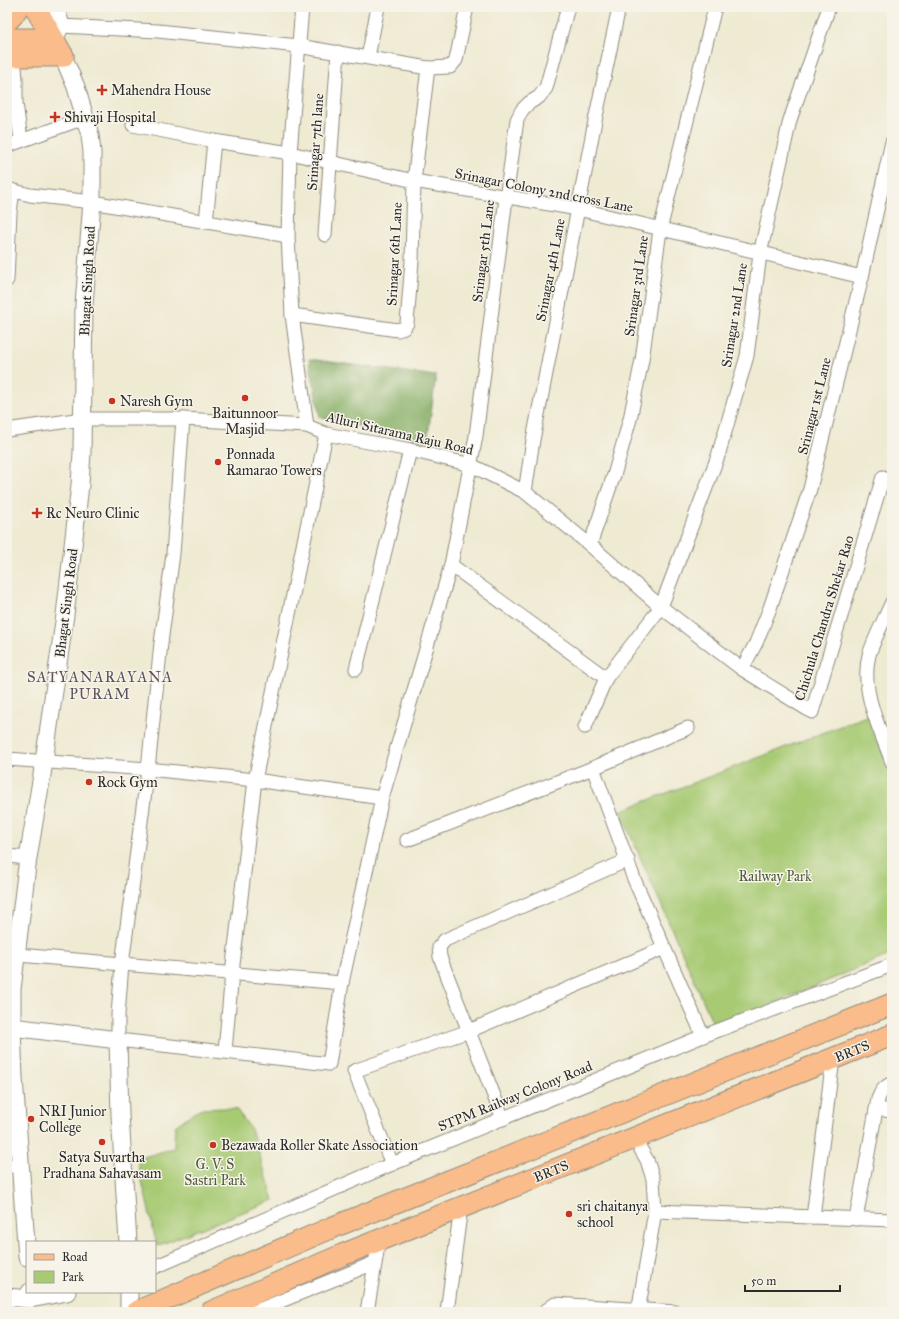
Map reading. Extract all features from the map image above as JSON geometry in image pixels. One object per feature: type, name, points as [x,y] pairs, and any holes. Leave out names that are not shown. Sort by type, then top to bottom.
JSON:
[{"type":"main road","points":[[7,21],[13,16],[18,7]]},
{"type":"main road","name":"Bhagat Singh Road","points":[[35,7],[59,40]]},
{"type":"main road","points":[[9,50],[59,40]]},
{"type":"main road","points":[[136,1312],[331,1228],[892,1004]]},
{"type":"main road","name":"BRTS","points":[[211,1312],[378,1240],[892,1035]]},
{"type":"street","points":[[54,7],[58,14],[59,40],[158,31],[298,46],[428,68],[450,67],[456,60],[467,7]]},
{"type":"street","points":[[302,7],[290,153],[288,236],[292,316],[307,426]]},
{"type":"street","points":[[368,57],[378,7]]},
{"type":"street","name":"Srinagar 5th Lane","points":[[225,1051],[329,1064],[342,983],[382,798],[451,565],[471,465],[517,120],[522,110],[529,103],[539,97],[546,88],[568,7]]},
{"type":"street","name":"Srinagar 4th Lane","points":[[525,492],[578,210],[619,7]]},
{"type":"street","name":"Srinagar 3rd Lane","points":[[590,544],[630,419],[642,360],[660,230],[715,7]]},
{"type":"street","name":"Srinagar 2nd Lane","points":[[606,678],[660,607],[718,456],[747,356],[760,254],[790,120],[829,7]]},
{"type":"street","name":"Bhagat Singh Road","points":[[26,1250],[13,1166],[11,955],[44,762],[66,614],[80,485],[84,305],[92,202],[92,152],[90,135],[76,87],[59,40]]},
{"type":"street","points":[[9,50],[16,79],[16,103],[21,140]]},
{"type":"street","name":"Srinagar 7th lane","points":[[325,235],[338,52]]},
{"type":"street","name":"Srinagar 6th Lane","points":[[292,316],[398,330],[404,328],[407,323],[412,261],[414,181],[428,68]]},
{"type":"street","points":[[7,146],[84,118]]},
{"type":"street","name":"Srinagar Colony 2nd cross Lane","points":[[132,125],[214,141],[290,153],[414,181],[578,210],[862,277]]},
{"type":"street","points":[[206,222],[214,141]]},
{"type":"street","name":"Srinagar 1st Lane","points":[[742,669],[756,643],[770,608],[810,489],[862,277],[892,142]]},
{"type":"street","points":[[7,280],[10,190],[30,195],[92,202],[288,236]]},
{"type":"street","name":"Alluri Sitarama Raju Road","points":[[7,430],[82,419],[183,419],[307,426],[326,434],[410,450],[471,465],[525,492],[590,544],[660,607],[742,669]]},
{"type":"street","points":[[128,1241],[120,1115],[118,1040],[122,964],[148,769],[161,643],[173,554],[183,419]]},
{"type":"street","points":[[12,1027],[225,1051],[232,973],[255,780],[326,434]]},
{"type":"street","points":[[356,669],[410,450]]},
{"type":"street","name":"Chichula Chandra Shekar Rao","points":[[742,669],[812,712],[883,477]]},
{"type":"street","points":[[451,565],[606,678],[585,727]]},
{"type":"street","points":[[892,602],[869,655],[866,674],[868,694],[892,762]]},
{"type":"street","points":[[407,840],[593,768],[688,728]]},
{"type":"street","points":[[7,759],[148,769],[255,780],[382,798]]},
{"type":"street","points":[[593,768],[634,879],[703,1036]]},
{"type":"street","points":[[7,856],[28,858]]},
{"type":"street","points":[[503,1119],[440,957],[439,946],[444,940],[628,860]]},
{"type":"street","points":[[392,1164],[354,1071],[470,1031],[664,948]]},
{"type":"street","points":[[11,955],[342,983]]},
{"type":"street","name":"STPM Railway Colony Road","points":[[156,1267],[392,1164],[703,1036],[892,965]]},
{"type":"street","points":[[813,1217],[833,1059]]},
{"type":"street","points":[[856,1218],[876,1109],[881,1092],[886,1086],[892,1083]]},
{"type":"street","points":[[876,1109],[892,1111]]},
{"type":"street","points":[[634,1138],[647,1160],[652,1179],[655,1211],[638,1311]]},
{"type":"street","points":[[447,1312],[461,1207]]},
{"type":"street","points":[[655,1211],[892,1220]]},
{"type":"street","points":[[367,1312],[378,1240]]},
{"type":"street","points":[[254,1312],[374,1263]]},
{"type":"street","points":[[7,1297],[55,1293]]},
{"type":"street","points":[[129,1312],[130,1293]]},
{"type":"street","points":[[544,1312],[555,1304],[638,1311],[676,1312]]},
{"type":"green space","points":[[309,359],[436,376],[427,442],[320,417]]},
{"type":"green space","name":"Railway Park","points":[[869,715],[892,772],[892,954],[715,1028],[620,811]]},
{"type":"green space","name":"G. V. S Sastri Park","points":[[199,1109],[236,1109],[251,1129],[274,1200],[157,1246],[137,1159],[174,1148],[175,1126]]},
{"type":"place","name":"Mahendra House","points":[[102,90]]},
{"type":"place","name":"Shivaji Hospital","points":[[55,117]]},
{"type":"place","name":"Baitunnoor Masjid","points":[[245,398]]},
{"type":"place","name":"Naresh Gym","points":[[112,401]]},
{"type":"place","name":"Ponnada Ramarao Towers","points":[[218,462]]},
{"type":"place","name":"Rc Neuro Clinic","points":[[37,513]]},
{"type":"place","name":"Rock Gym","points":[[89,782]]},
{"type":"place","name":"NRI Junior College","points":[[31,1119]]},
{"type":"place","name":"Satya Suvartha Pradhana Sahavasam","points":[[102,1142]]},
{"type":"place","name":"Bezawada Roller Skate Association","points":[[213,1145]]},
{"type":"place","name":"sri chaitanya school","points":[[569,1214]]},
{"type":"district","name":"SATYANARAYANA PURAM","points":[[100,686]]}]
